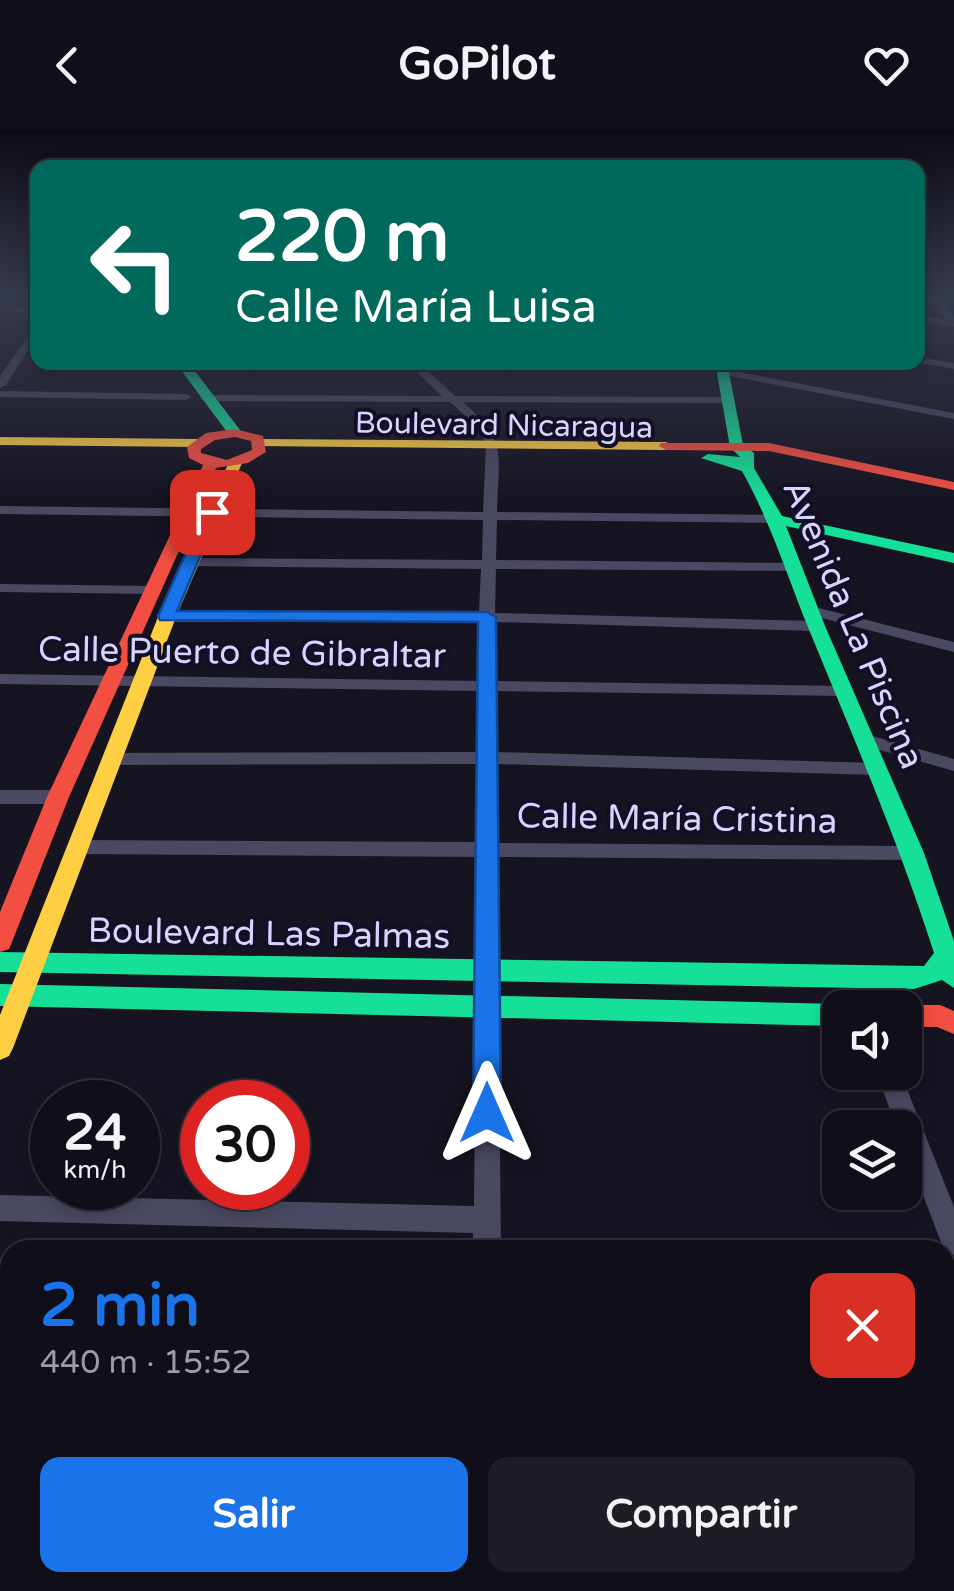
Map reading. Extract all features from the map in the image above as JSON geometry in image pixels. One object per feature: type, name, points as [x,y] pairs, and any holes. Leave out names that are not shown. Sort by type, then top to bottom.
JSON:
[{"type":"street","points":[[0,1048],[11,996],[34,963],[189,562],[235,463],[260,447],[235,433],[171,370]]},
{"type":"street","points":[[0,942],[58,797],[188,512],[203,450],[196,397],[184,370]]},
{"type":"street","points":[[420,370],[485,428],[492,450],[487,617],[487,1240]]},
{"type":"street","name":"Avenida La Piscina","points":[[723,370],[742,457],[776,519],[913,854],[943,910],[946,955],[954,978]]},
{"type":"street","points":[[741,370],[954,416]]},
{"type":"street","points":[[0,394],[727,400]]},
{"type":"street","points":[[0,451],[203,450],[235,433]]},
{"type":"street","points":[[0,441],[203,450],[235,463]]},
{"type":"street","name":"Boulevard Nicaragua","points":[[260,447],[742,457],[798,452],[954,486]]},
{"type":"street","points":[[0,510],[776,519],[954,558]]},
{"type":"street","points":[[189,562],[796,568]]},
{"type":"street","points":[[0,588],[152,590]]},
{"type":"street","points":[[166,616],[814,618],[954,647]]},
{"type":"street","name":"Calle Puerto de Gibraltar","points":[[0,679],[844,690]]},
{"type":"street","points":[[865,740],[954,764]]},
{"type":"street","points":[[114,759],[487,758],[878,770]]},
{"type":"street","points":[[0,797],[58,797]]},
{"type":"street","name":"Calle María Cristina","points":[[80,847],[913,854]]},
{"type":"street","points":[[922,1017],[947,1019],[942,996],[925,978],[946,955]]},
{"type":"street","name":"Boulevard Las Palmas","points":[[0,962],[925,978]]},
{"type":"street","name":"Boulevard Las Palmas","points":[[11,996],[822,1015]]},
{"type":"street","points":[[895,1090],[953,1240]]},
{"type":"street","points":[[0,1208],[486,1220]]},
{"type":"traffic: fast","points":[[187,370],[235,433]]},
{"type":"traffic: fast","points":[[708,458],[747,468],[747,453],[737,447],[723,370]]},
{"type":"traffic: fast","points":[[733,459],[747,468],[776,519],[816,626],[913,853],[954,978]]},
{"type":"traffic: fast","points":[[776,519],[954,558]]},
{"type":"traffic: fast","points":[[0,962],[914,979],[932,975],[946,955]]},
{"type":"traffic: fast","points":[[0,995],[822,1015]]},
{"type":"traffic: slow","points":[[0,441],[198,443]]},
{"type":"traffic: slow","points":[[261,443],[666,446]]},
{"type":"traffic: slow","points":[[0,1048],[167,617],[235,463]]},
{"type":"traffic: jam","points":[[235,433],[258,439],[259,452],[227,464],[194,455],[194,447],[211,436],[235,433]]},
{"type":"traffic: jam","points":[[666,446],[769,447],[954,486]]},
{"type":"traffic: jam","points":[[0,942],[58,797],[211,463]]},
{"type":"traffic: jam","points":[[922,1016],[940,1016],[954,1023]]},
{"type":"route","points":[[212,512],[166,616],[487,617],[487,1113]]}]
